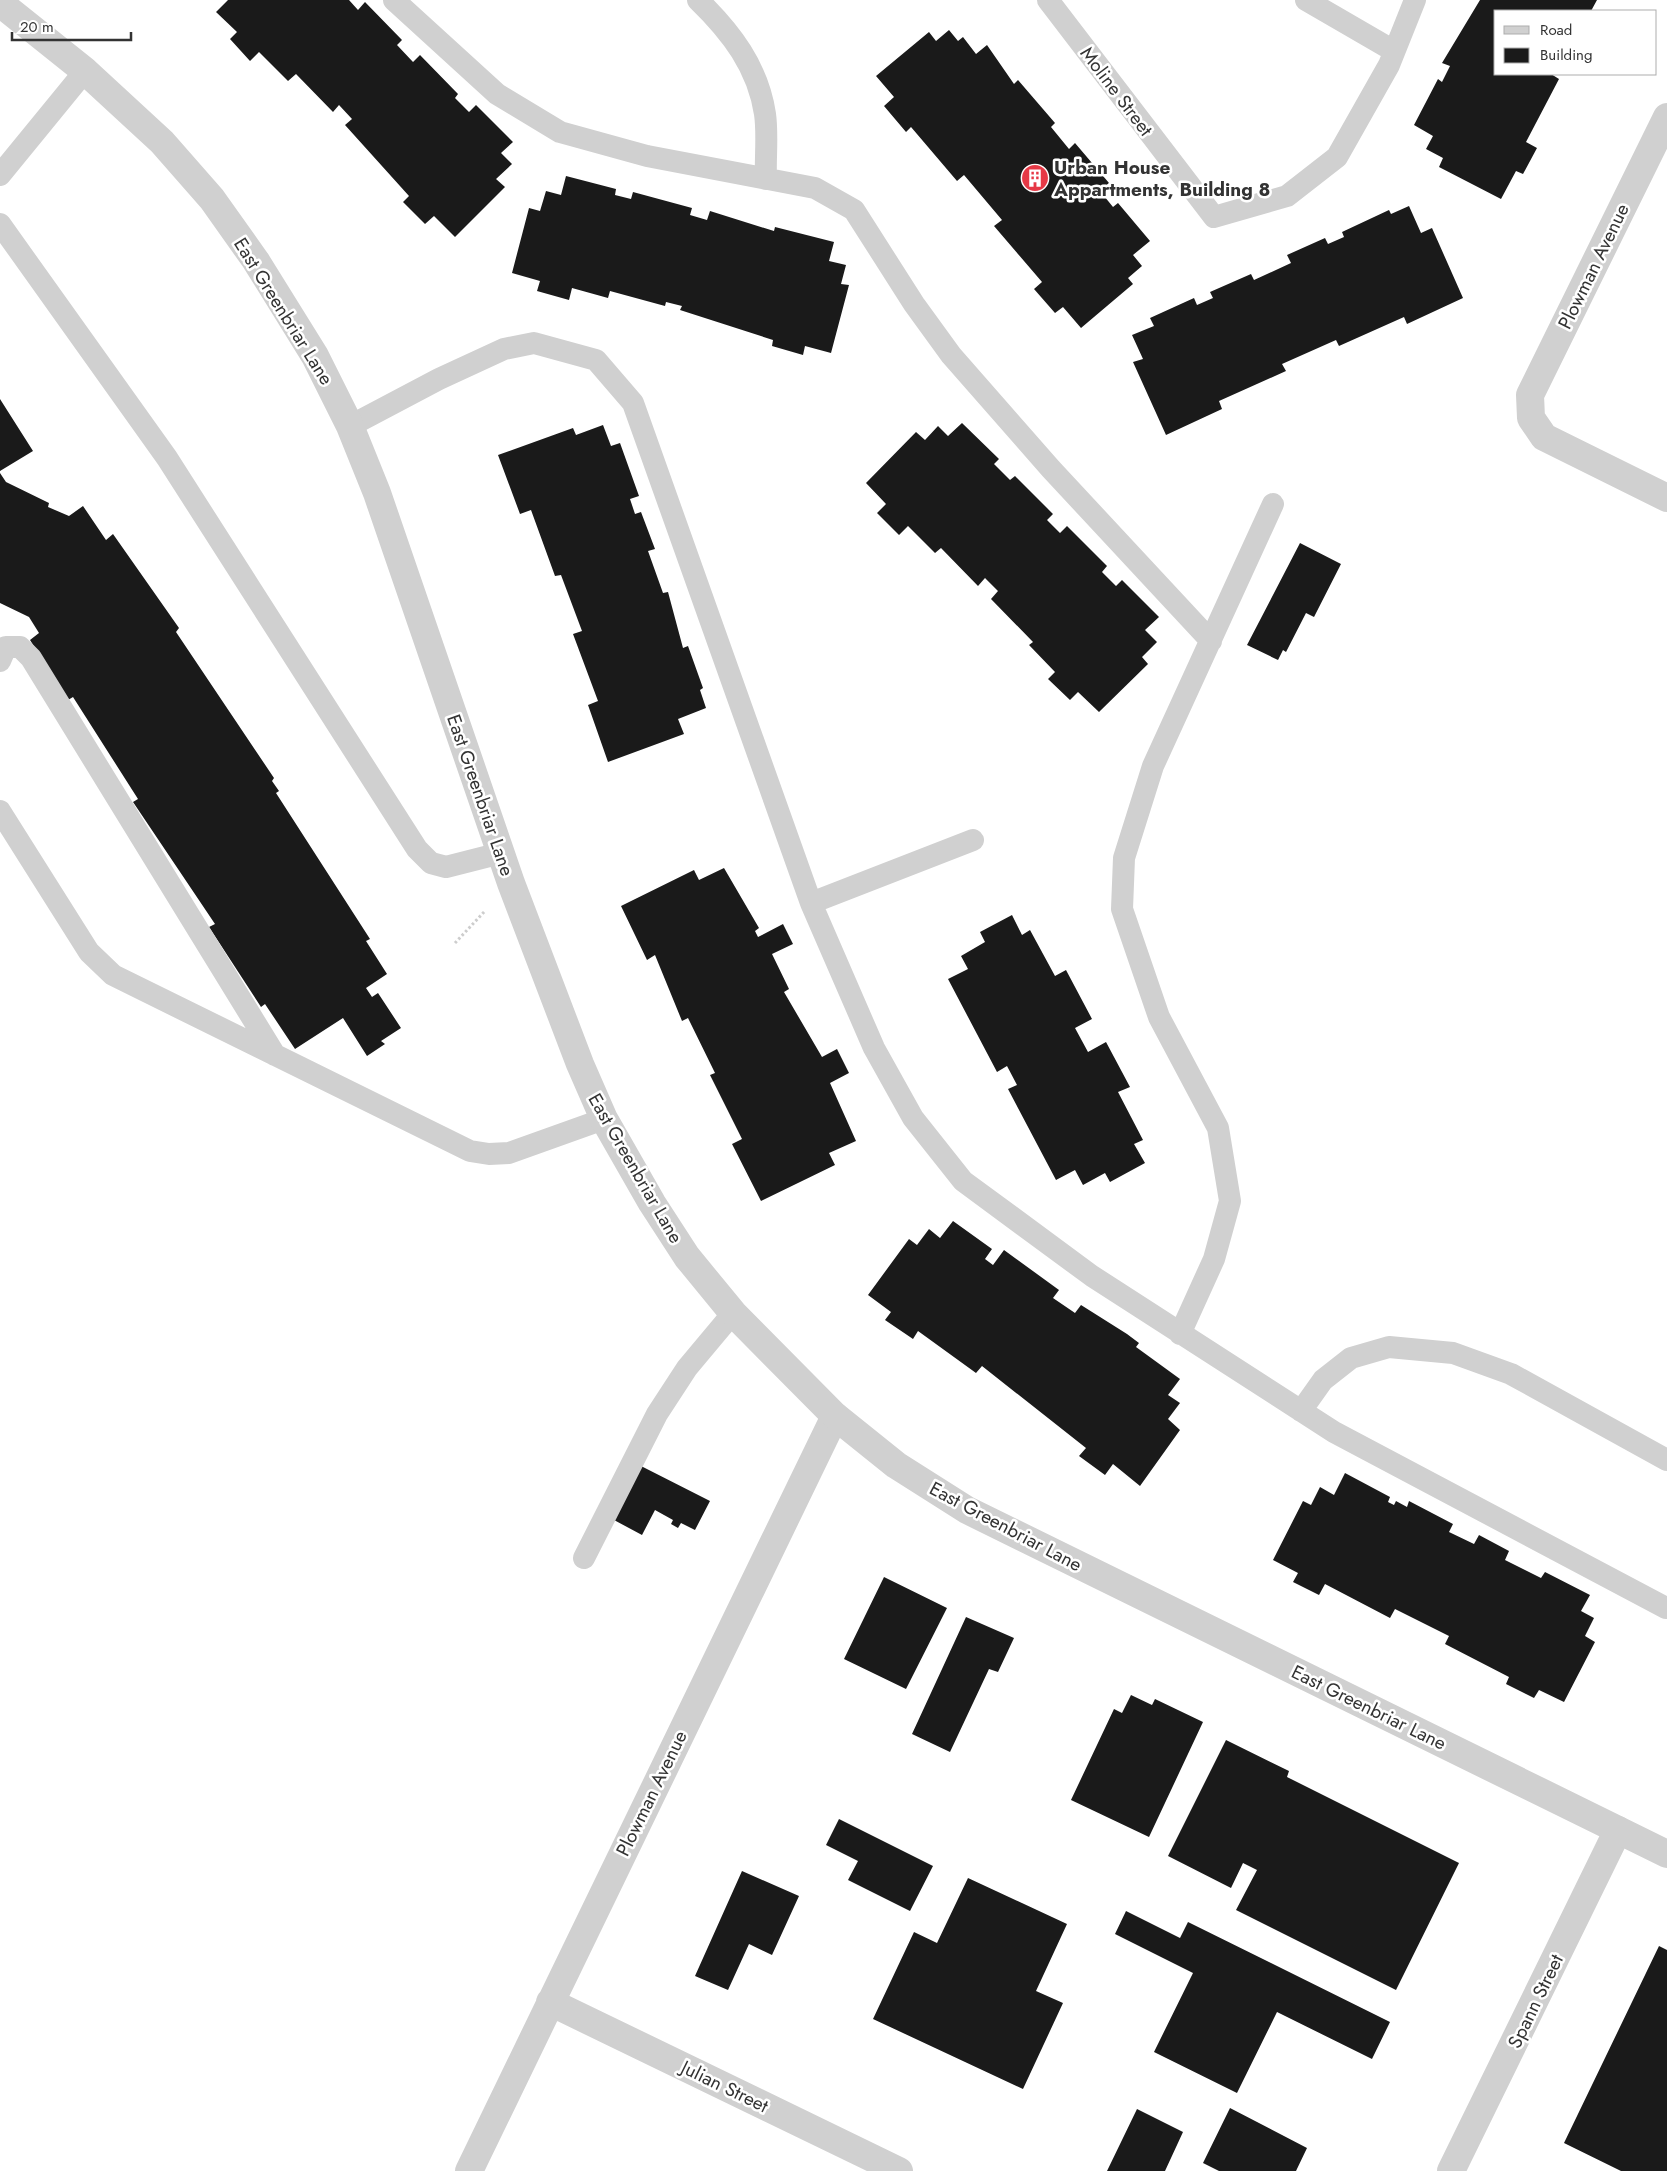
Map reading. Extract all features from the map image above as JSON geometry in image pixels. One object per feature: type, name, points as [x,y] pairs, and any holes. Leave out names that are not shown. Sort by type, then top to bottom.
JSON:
[{"type":"street","name":"East Greenbriar Lane","points":[[0,3],[85,71],[162,142],[212,199],[256,261],[315,356],[350,426],[377,493],[502,853],[580,1064],[604,1118],[652,1203],[687,1257],[733,1313],[835,1416],[896,1465],[967,1510],[1667,1854]]},
{"type":"street","name":"Plowman Avenue","points":[[1667,117],[1530,395],[1531,418],[1544,437],[1667,498]]},
{"type":"street","name":"Plowman Avenue","points":[[469,2171],[835,1416]]},
{"type":"street","name":"Spann Street","points":[[1451,2171],[1618,1830]]},
{"type":"street","name":"Julian Street","points":[[550,2002],[899,2171]]},
{"type":"lane","points":[[394,0],[497,94],[560,132],[647,156],[815,188],[854,210],[914,304],[951,355],[1051,469],[1211,641]]},
{"type":"lane","points":[[698,0],[724,26],[751,65],[765,114],[766,179]]},
{"type":"lane","name":"Moline Street","points":[[1048,0],[1214,217],[1287,196],[1337,157],[1394,51],[1415,0]]},
{"type":"lane","points":[[1306,0],[1394,51]]},
{"type":"lane","points":[[0,176],[85,71]]},
{"type":"lane","points":[[0,224],[167,458],[417,849],[431,863],[446,867],[502,853]]},
{"type":"lane","points":[[350,426],[439,378],[504,349],[534,343],[596,360],[632,403],[811,903],[874,1048],[913,1118],[963,1181],[1092,1276],[1334,1432],[1666,1608]]},
{"type":"lane","points":[[1180,1334],[1214,1259],[1230,1201],[1218,1128],[1159,1017],[1122,909],[1124,858],[1153,766],[1273,504]]},
{"type":"lane","points":[[0,662],[6,647],[20,647],[31,658],[275,1055]]},
{"type":"lane","points":[[0,811],[89,952],[113,975],[470,1152],[489,1154],[509,1153],[604,1118]]},
{"type":"lane","points":[[811,903],[973,840]]},
{"type":"lane","points":[[584,1558],[656,1414],[688,1368],[733,1313]]},
{"type":"lane","points":[[1301,1411],[1322,1380],[1351,1358],[1389,1347],[1453,1352],[1511,1374],[1667,1460]]},
{"type":"building","points":[[228,0],[349,0],[358,10],[365,2],[402,40],[397,45],[413,62],[420,55],[458,94],[455,98],[469,112],[476,105],[513,142],[501,153],[512,164],[496,179],[505,187],[455,237],[434,216],[425,224],[403,202],[409,196],[345,125],[352,119],[339,105],[333,112],[296,74],[288,81],[259,52],[250,61],[230,39],[237,32],[216,12]]},
{"type":"building","points":[[1480,0],[1597,0],[1592,10],[1494,10],[1494,75],[1553,75],[1559,79],[1526,142],[1537,148],[1523,174],[1516,171],[1501,199],[1439,167],[1443,158],[1426,149],[1433,136],[1414,125],[1438,79],[1442,82],[1450,66],[1442,63]]},
{"type":"building","name":"Urban House Appartments, Building 8","points":[[949,30],[958,41],[963,37],[976,54],[987,45],[1014,84],[1018,80],[1055,123],[1051,127],[1069,149],[1075,143],[1109,183],[1100,191],[1113,207],[1118,203],[1150,241],[1133,255],[1142,266],[1128,278],[1133,284],[1081,328],[1063,307],[1055,313],[1034,289],[1042,282],[994,226],[1002,220],[964,175],[957,181],[911,127],[906,132],[884,106],[894,97],[876,76],[929,32],[936,41]]},
{"type":"building","points":[[566,176],[616,189],[615,195],[631,199],[633,192],[692,208],[690,215],[707,220],[710,211],[774,231],[775,227],[834,242],[829,261],[846,265],[841,284],[849,285],[831,353],[805,346],[803,355],[772,346],[773,340],[680,310],[682,306],[666,302],[665,306],[610,291],[608,298],[572,288],[569,300],[537,291],[540,281],[512,273],[529,208],[540,211],[546,191],[561,195]]},
{"type":"building","points":[[1409,206],[1421,233],[1432,228],[1463,298],[1407,324],[1404,317],[1339,346],[1336,340],[1282,364],[1286,371],[1219,401],[1222,409],[1166,435],[1133,362],[1143,359],[1132,335],[1154,326],[1150,318],[1194,298],[1197,305],[1213,298],[1210,292],[1251,274],[1254,280],[1291,263],[1287,255],[1325,238],[1328,244],[1344,237],[1342,232],[1389,210],[1391,214]]},
{"type":"building","points":[[0,399],[33,451],[0,471]]},
{"type":"building","points":[[962,423],[999,459],[994,464],[1010,480],[1015,476],[1053,514],[1047,520],[1060,533],[1067,526],[1107,566],[1102,572],[1116,586],[1122,580],[1159,617],[1145,630],[1157,642],[1142,657],[1148,664],[1099,712],[1078,692],[1070,700],[1048,679],[1055,672],[1029,645],[1033,642],[991,599],[998,591],[985,578],[978,586],[941,548],[935,553],[908,526],[899,535],[877,513],[886,504],[866,483],[916,432],[925,440],[938,426],[948,436]]},
{"type":"building","points":[[603,425],[611,446],[620,443],[639,496],[630,499],[635,514],[641,512],[655,549],[648,551],[663,593],[668,592],[683,648],[688,646],[703,688],[700,690],[706,708],[678,719],[684,734],[608,762],[588,705],[598,701],[573,634],[582,631],[561,575],[555,576],[531,510],[520,514],[498,455],[573,428],[576,435]]},
{"type":"building","points":[[0,473],[6,482],[49,503],[48,507],[69,516],[83,506],[106,540],[113,534],[179,628],[176,632],[274,778],[272,781],[279,791],[276,793],[370,939],[366,941],[387,974],[366,988],[372,997],[378,993],[401,1028],[381,1041],[385,1044],[367,1056],[343,1018],[295,1049],[265,1004],[261,1007],[209,927],[215,924],[133,802],[138,799],[73,697],[68,700],[30,640],[39,633],[29,617],[0,603]]},
{"type":"building","points":[[1300,543],[1341,564],[1314,617],[1306,613],[1286,652],[1283,650],[1278,660],[1247,645]]},
{"type":"building","points":[[724,868],[759,928],[755,931],[758,937],[783,924],[793,944],[772,954],[789,989],[784,992],[822,1057],[837,1049],[849,1073],[830,1083],[856,1141],[829,1153],[835,1165],[761,1201],[732,1144],[742,1139],[710,1075],[715,1073],[688,1018],[682,1021],[655,955],[647,960],[621,906],[694,870],[699,880]]},
{"type":"building","points":[[1012,915],[1022,935],[1030,930],[1055,976],[1066,970],[1092,1019],[1075,1028],[1088,1052],[1106,1042],[1130,1087],[1118,1092],[1143,1140],[1134,1144],[1145,1163],[1110,1182],[1105,1173],[1083,1185],[1075,1170],[1056,1180],[1008,1089],[1017,1085],[1007,1066],[997,1072],[948,979],[968,969],[961,956],[985,942],[980,932]]},
{"type":"building","points":[[953,1221],[992,1249],[985,1259],[993,1265],[1004,1250],[1059,1290],[1053,1298],[1075,1313],[1081,1305],[1127,1334],[1139,1343],[1136,1347],[1180,1379],[1168,1395],[1180,1403],[1168,1419],[1180,1430],[1140,1486],[1113,1464],[1105,1475],[1079,1456],[1086,1448],[982,1366],[976,1373],[918,1331],[913,1339],[885,1320],[891,1312],[868,1295],[909,1239],[917,1245],[929,1229],[940,1238]]},
{"type":"building","points":[[641,1466],[710,1501],[695,1530],[681,1523],[678,1528],[671,1524],[673,1520],[655,1510],[642,1535],[614,1520]]},
{"type":"building","points":[[1345,1473],[1390,1497],[1388,1502],[1394,1505],[1396,1501],[1407,1507],[1409,1501],[1453,1524],[1449,1532],[1474,1544],[1479,1535],[1509,1551],[1505,1560],[1541,1578],[1545,1572],[1590,1595],[1581,1611],[1594,1618],[1585,1636],[1595,1642],[1564,1702],[1539,1690],[1534,1698],[1506,1684],[1509,1677],[1445,1644],[1449,1636],[1395,1609],[1390,1618],[1325,1584],[1319,1595],[1293,1582],[1298,1573],[1273,1560],[1303,1501],[1311,1505],[1320,1487],[1334,1495]]},
{"type":"building","points":[[884,1577],[947,1608],[906,1689],[844,1659]]},
{"type":"building","points":[[966,1617],[1014,1638],[998,1672],[989,1669],[950,1752],[912,1734]]},
{"type":"building","points":[[1131,1695],[1152,1705],[1155,1699],[1203,1722],[1149,1837],[1071,1800],[1114,1709],[1122,1713]]},
{"type":"building","points":[[1226,1740],[1289,1771],[1287,1777],[1459,1863],[1396,1990],[1236,1910],[1257,1870],[1243,1863],[1231,1888],[1168,1856]]},
{"type":"building","points":[[839,1819],[933,1866],[910,1911],[848,1880],[858,1861],[826,1845]]},
{"type":"building","points":[[742,1871],[799,1896],[772,1955],[749,1944],[728,1990],[695,1976]]},
{"type":"building","points":[[968,1878],[1067,1924],[1036,1991],[1063,2003],[1023,2089],[873,2019],[914,1932],[937,1943]]},
{"type":"building","points":[[1126,1911],[1180,1938],[1188,1922],[1390,2022],[1372,2059],[1277,2012],[1237,2093],[1154,2052],[1193,1973],[1115,1934]]},
{"type":"building","points":[[1659,1946],[1667,1950],[1667,2171],[1621,2171],[1564,2143]]},
{"type":"building","points":[[1230,2108],[1307,2148],[1296,2171],[1219,2171],[1203,2163]]},
{"type":"building","points":[[1137,2109],[1183,2132],[1165,2171],[1107,2171]]},
{"type":"place","name":"Urban House Appartments, Building 8","points":[[1035,178]]}]
